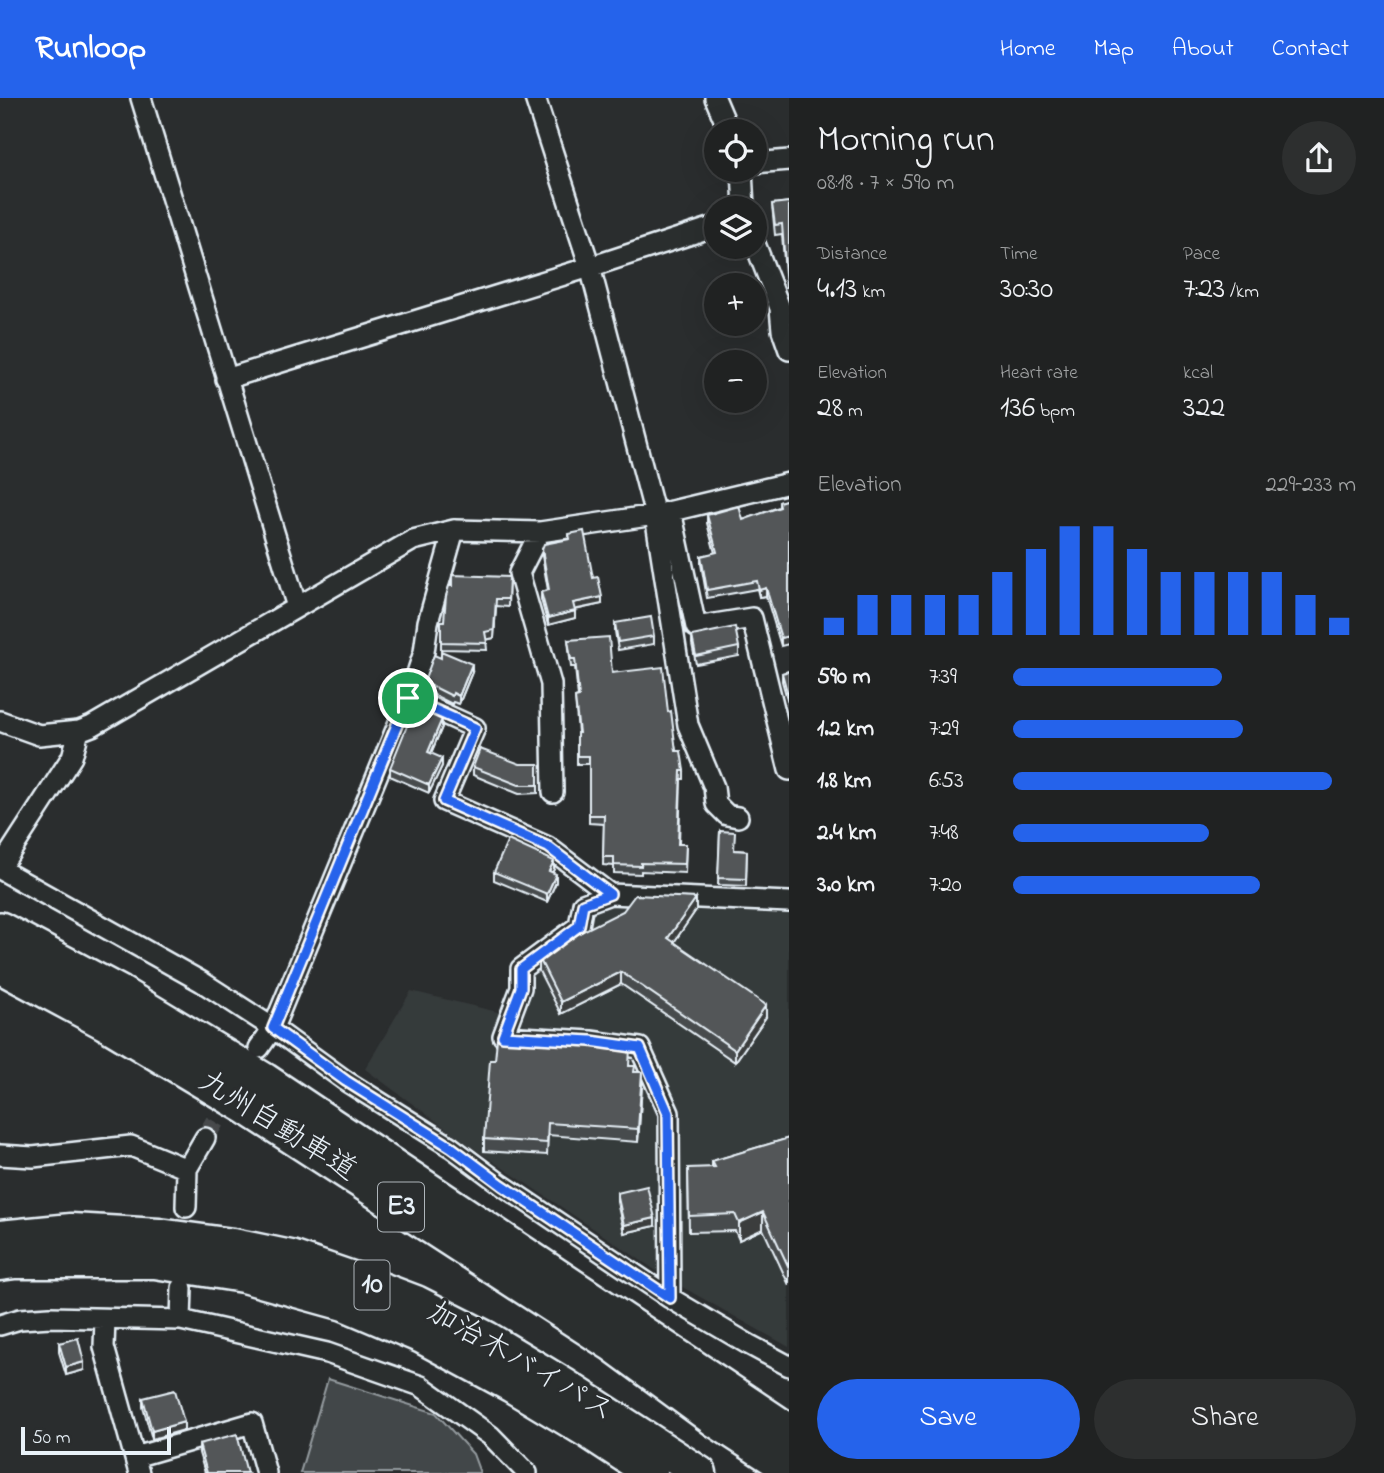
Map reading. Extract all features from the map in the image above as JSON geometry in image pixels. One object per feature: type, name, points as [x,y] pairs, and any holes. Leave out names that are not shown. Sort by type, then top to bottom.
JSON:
[{"type":"highway","name":"九州自動車道","points":[[0,930],[120,994],[264,1081],[789,1432]]},
{"type":"highway","name":"九州自動車道","points":[[0,965],[106,1022],[248,1107],[612,1343],[714,1418],[789,1467]]},
{"type":"highway","name":"加治木バイパス","points":[[0,1237],[71,1230],[159,1235],[233,1245],[279,1255],[355,1279],[416,1302],[487,1338],[700,1473]]},
{"type":"highway","name":"加治木バイパス","points":[[0,1264],[155,1262],[243,1276],[344,1304],[422,1337],[512,1386],[650,1473]]},
{"type":"highway","points":[[729,1393],[789,1426]]},
{"type":"street","points":[[141,98],[297,607]]},
{"type":"street","points":[[535,98],[590,267],[696,627],[752,618],[789,770]]},
{"type":"street","points":[[715,98],[724,119]]},
{"type":"street","points":[[767,162],[789,160]]},
{"type":"street","points":[[226,379],[704,230]]},
{"type":"street","points":[[762,259],[785,307],[782,330],[789,350]]},
{"type":"street","points":[[0,721],[39,735],[79,731],[92,726],[413,540],[454,530],[540,532],[663,513],[789,483]]},
{"type":"street","points":[[663,513],[688,725],[714,787],[716,804],[727,815],[738,817]]},
{"type":"street","points":[[259,1048],[273,1028],[408,698],[424,652],[428,622],[454,530]]},
{"type":"street","points":[[540,532],[519,573],[551,684],[553,792]]},
{"type":"street","points":[[408,698],[475,728],[444,801],[548,847],[610,894]]},
{"type":"street","points":[[79,731],[72,757],[0,868],[202,982],[273,1028],[346,1081],[451,1147],[502,1185],[670,1298],[789,1366]]},
{"type":"street","points":[[670,1298],[668,1113],[640,1048],[591,1041],[503,1036],[521,988],[521,969],[579,926],[583,904],[610,894],[789,902]]},
{"type":"street","points":[[186,1207],[187,1169],[205,1138]]},
{"type":"street","points":[[0,1155],[33,1157],[131,1146],[187,1169]]},
{"type":"street","points":[[181,1320],[182,1288]]},
{"type":"street","points":[[0,1325],[20,1319],[50,1317],[181,1320],[327,1353],[421,1386],[491,1436],[527,1473]]},
{"type":"street","points":[[105,1319],[104,1347],[137,1465],[252,1423],[266,1473]]},
{"type":"shaded area","points":[[597,896],[789,905],[789,1347],[670,1280],[467,1144],[365,1069],[411,991],[510,1015],[528,954]]},
{"type":"shaded area","points":[[328,1379],[436,1413],[473,1454],[480,1473],[300,1473]]},
{"type":"building","points":[[789,202],[789,278],[786,278],[782,224],[775,225],[772,204]]},
{"type":"building","points":[[789,499],[789,636],[781,638],[766,588],[759,590],[757,581],[707,590],[701,556],[717,552],[707,515],[739,506],[743,520],[780,507],[779,502]]},
{"type":"building","points":[[584,531],[593,578],[598,577],[602,597],[573,603],[575,611],[548,618],[541,592],[549,590],[542,549],[544,544],[570,539],[569,534]]},
{"type":"building","points":[[452,575],[509,577],[508,599],[496,599],[494,630],[485,632],[487,643],[441,642],[441,621],[444,621],[446,596],[449,586],[452,586]]},
{"type":"building","points":[[651,617],[654,636],[618,642],[615,623]]},
{"type":"building","points":[[735,627],[739,647],[696,656],[692,636]]},
{"type":"building","points":[[609,637],[612,673],[663,667],[668,712],[671,711],[676,751],[681,751],[684,771],[681,771],[678,844],[686,844],[685,864],[614,865],[614,857],[603,857],[604,815],[589,815],[589,756],[577,756],[579,733],[575,698],[579,697],[575,659],[571,659],[568,640]]},
{"type":"building","points":[[441,651],[472,664],[459,696],[453,693],[452,696],[424,682],[434,655],[441,658]]},
{"type":"building","points":[[789,671],[789,699],[782,673]]},
{"type":"building","points":[[415,706],[442,719],[428,752],[442,758],[429,785],[390,768]]},
{"type":"building","points":[[480,749],[520,764],[538,764],[538,785],[519,785],[473,767]]},
{"type":"building","points":[[720,831],[735,832],[734,850],[747,851],[746,879],[718,878]]},
{"type":"building","points":[[508,840],[554,861],[549,871],[556,874],[547,894],[494,872]]},
{"type":"building","points":[[635,895],[696,898],[668,938],[766,1005],[735,1050],[621,972],[561,1002],[539,958],[563,941],[623,911]]},
{"type":"building","points":[[497,1039],[630,1048],[629,1066],[635,1066],[634,1072],[642,1072],[638,1129],[548,1123],[547,1143],[484,1139],[490,1060],[495,1060]]},
{"type":"building","points":[[789,1138],[789,1268],[763,1212],[739,1223],[735,1214],[689,1216],[688,1168],[715,1167],[712,1161]]},
{"type":"building","points":[[647,1186],[655,1218],[624,1225],[617,1193]]},
{"type":"building","points":[[78,1338],[84,1362],[66,1367],[59,1343]]},
{"type":"building","points":[[175,1390],[184,1422],[152,1431],[143,1398]]},
{"type":"building","points":[[237,1434],[247,1473],[207,1473],[199,1444]]},
{"type":"tunnel","points":[[205,1138],[233,1091]]},
{"type":"route","points":[[408,698],[475,728],[444,801],[548,847],[610,894],[583,904],[579,926],[521,969],[521,988],[503,1036],[591,1041],[640,1048],[668,1113],[670,1298],[502,1185],[451,1147],[346,1081],[273,1028],[408,698]]}]
